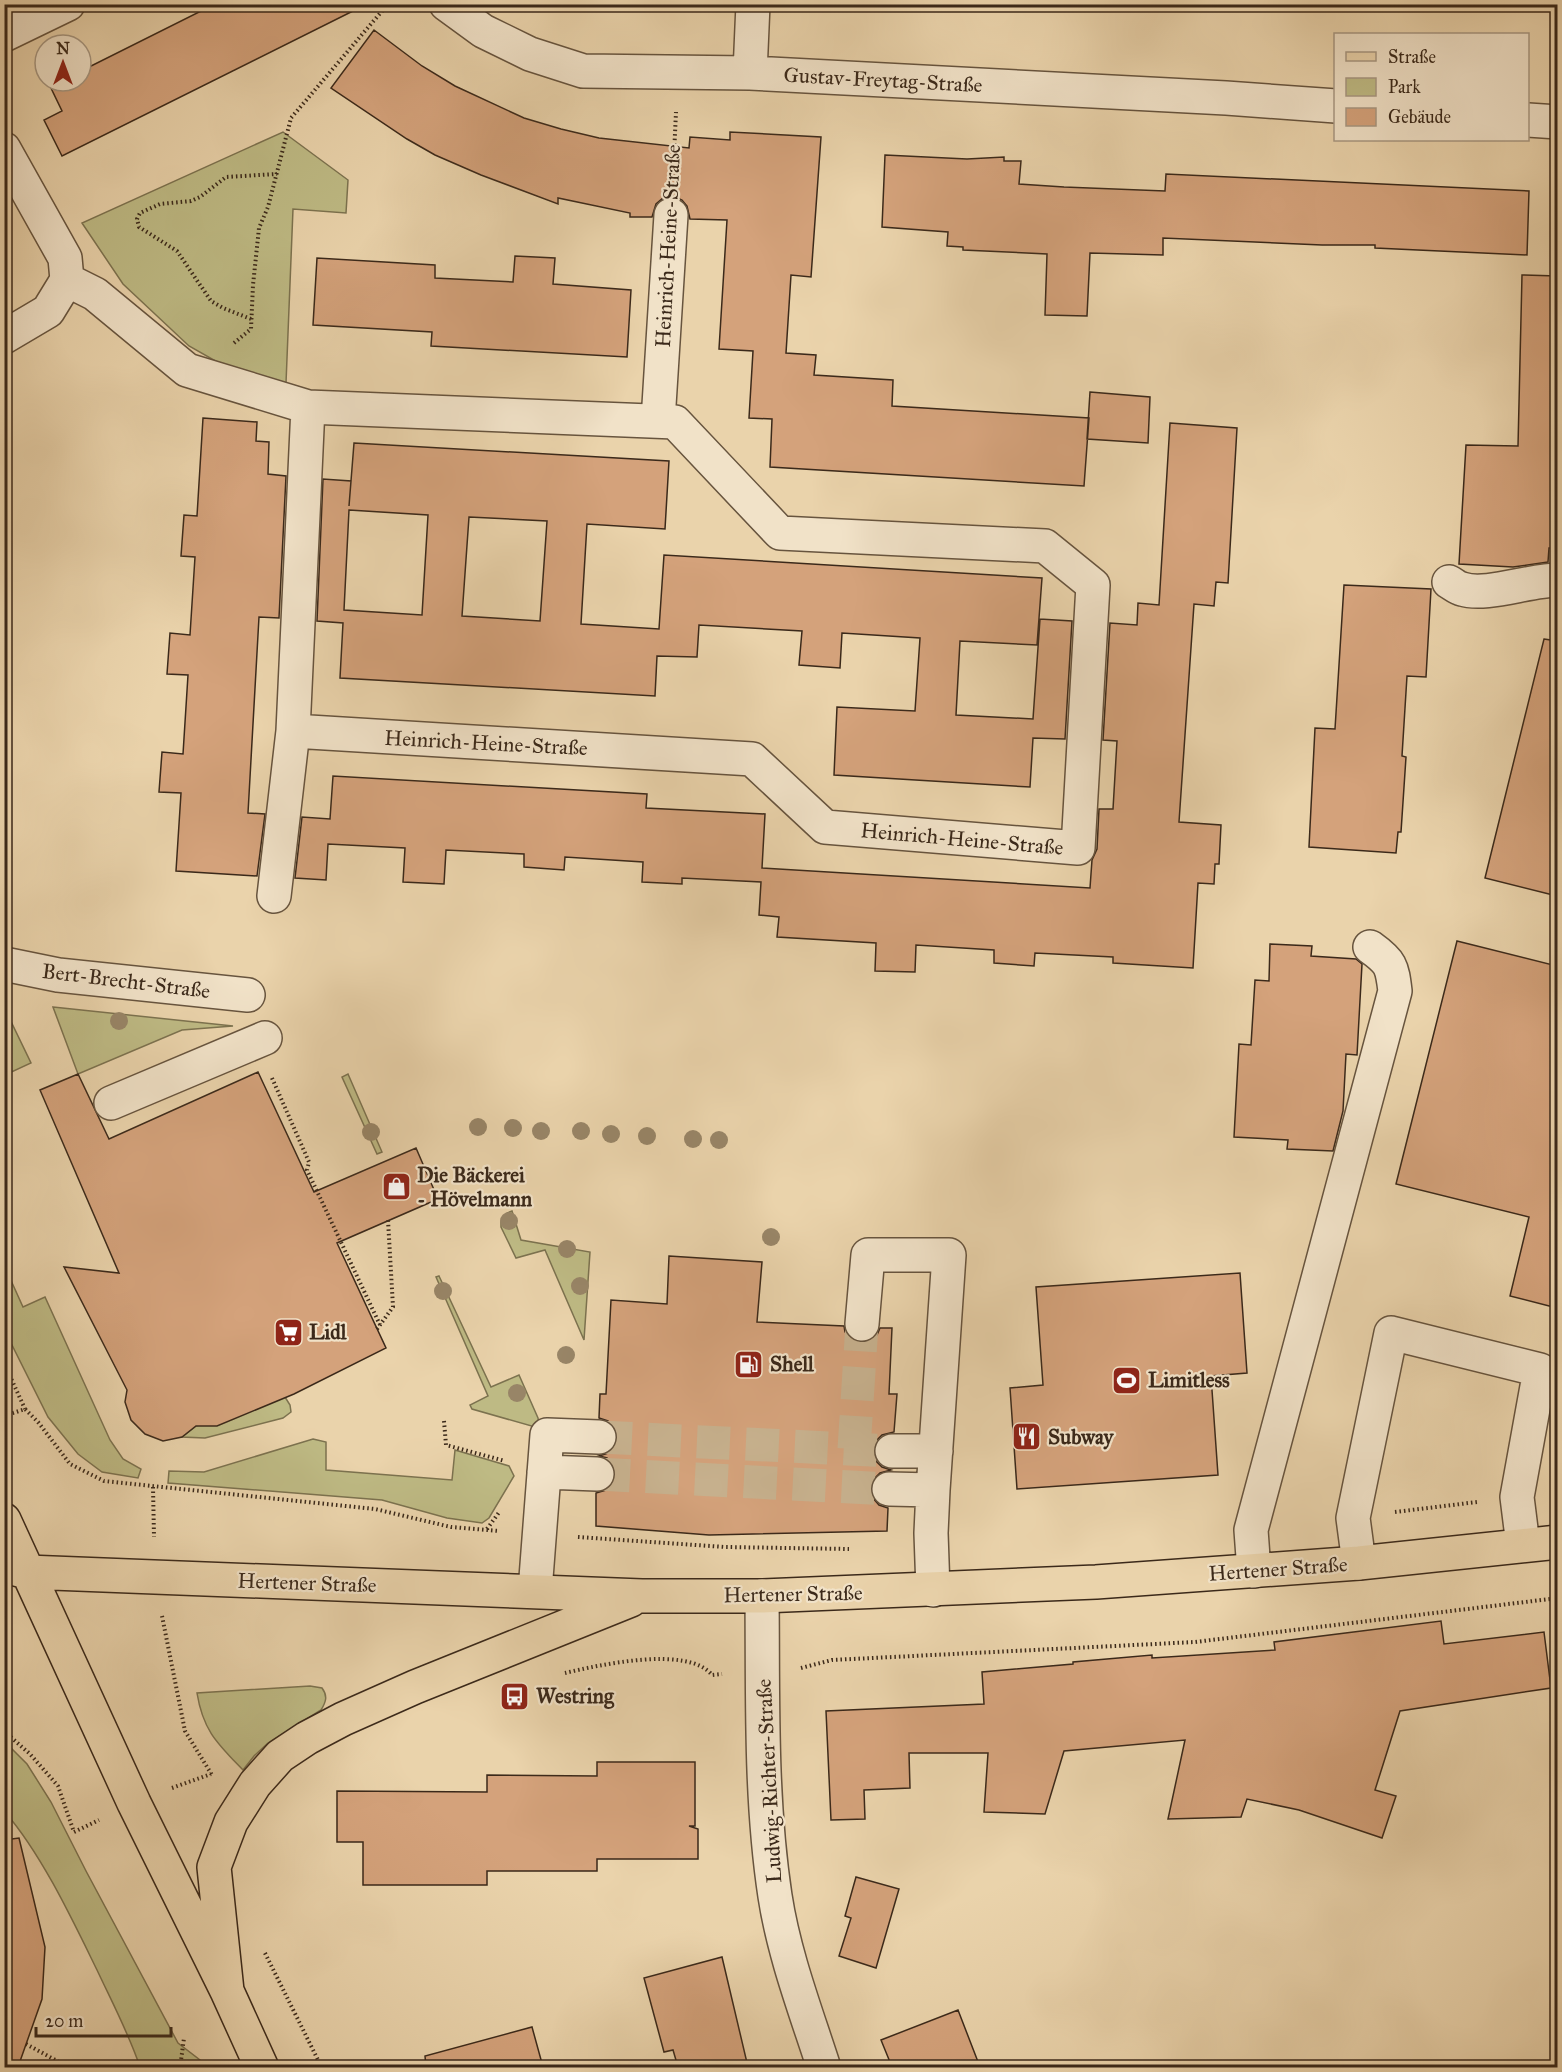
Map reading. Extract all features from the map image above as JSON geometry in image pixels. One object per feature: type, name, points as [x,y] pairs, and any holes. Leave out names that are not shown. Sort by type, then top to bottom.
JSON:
[{"type":"main road","points":[[4,1520],[12,1573],[134,1803],[262,2067]]},
{"type":"main road","name":"Hertener Straße","points":[[12,1573],[642,1596],[762,1596],[1096,1582],[1359,1563],[1557,1542]]},
{"type":"main road","points":[[227,1991],[214,1867],[231,1822],[255,1784],[280,1756],[307,1738],[343,1719],[415,1687],[642,1596]]},
{"type":"street","points":[[4,35],[68,4]]},
{"type":"street","name":"Gustav-Freytag-Straße","points":[[446,4],[483,31],[531,54],[583,71],[750,73],[1227,98],[1334,106]]},
{"type":"street","points":[[750,73],[753,4]]},
{"type":"street","points":[[1529,120],[1557,122]]},
{"type":"street","points":[[4,149],[65,258],[67,279],[48,311],[4,337]]},
{"type":"street","name":"Heinrich-Heine-Straße","points":[[658,421],[671,215]]},
{"type":"street","name":"Heinrich-Heine-Straße","points":[[67,279],[96,294],[187,370],[308,407],[675,422],[780,533],[1045,546],[1093,585],[1078,848],[825,827],[752,759],[293,731]]},
{"type":"street","points":[[274,896],[293,731],[308,407]]},
{"type":"street","points":[[1449,582],[1461,589],[1487,591],[1544,580],[1557,580]]},
{"type":"street","points":[[1254,1571],[1251,1530],[1395,991],[1393,973],[1387,959],[1370,947]]},
{"type":"street","name":"Bert-Brecht-Straße","points":[[4,964],[58,975],[248,995]]},
{"type":"street","points":[[111,1103],[265,1038]]},
{"type":"street","points":[[862,1324],[868,1255],[949,1255],[933,1490],[931,1533],[933,1590]]},
{"type":"street","points":[[1359,1563],[1353,1518],[1391,1333],[1540,1370],[1517,1497],[1524,1545]]},
{"type":"street","points":[[535,1591],[547,1435],[599,1437]]},
{"type":"street","points":[[892,1451],[936,1451]]},
{"type":"street","points":[[544,1472],[597,1474]]},
{"type":"street","points":[[889,1489],[933,1490]]},
{"type":"street","name":"Ludwig-Richter-Straße","points":[[762,1596],[763,1750],[767,1824],[775,1898],[793,1971],[824,2067]]},
{"type":"path","points":[[196,373],[251,329],[259,228],[268,207],[291,118],[388,4]]},
{"type":"path","name":"Heinrich-Heine-Straße","points":[[671,215],[678,72]]},
{"type":"path","points":[[251,319],[211,301],[177,251],[139,227],[137,219],[140,213],[160,204],[191,201],[200,197],[226,177],[276,174]]},
{"type":"path","points":[[377,1329],[393,1307],[388,1220]]},
{"type":"path","points":[[4,1363],[25,1409],[38,1422],[70,1464],[104,1482],[375,1509],[452,1527],[725,1547],[852,1549]]},
{"type":"path","points":[[4,1416],[25,1409]]},
{"type":"path","points":[[444,1421],[446,1445],[508,1462]]},
{"type":"path","points":[[153,1487],[154,1577],[185,1731],[211,1774]]},
{"type":"path","points":[[1353,1518],[1517,1497]]},
{"type":"path","points":[[487,1530],[504,1504]]},
{"type":"path","points":[[561,1674],[595,1666],[649,1659],[679,1660],[706,1667],[712,1675],[808,1668],[832,1660],[1195,1642],[1557,1598]]},
{"type":"path","points":[[4,1731],[30,1754],[58,1786],[74,1832]]},
{"type":"path","points":[[262,1946],[322,2067]]},
{"type":"path","points":[[180,2067],[184,2038]]},
{"type":"path","points":[[26,2044],[70,2067]]},
{"type":"green space","points":[[283,132],[348,180],[346,213],[293,209],[286,383],[226,367],[189,346],[123,284],[82,223]]},
{"type":"green space","points":[[4,1007],[31,1063],[5,1075],[4,1075]]},
{"type":"green space","points":[[53,1007],[233,1026],[182,1030],[78,1074]]},
{"type":"green space","points":[[348,1074],[382,1152],[377,1154],[342,1077]]},
{"type":"green space","points":[[512,1211],[521,1240],[590,1252],[584,1340],[545,1250],[516,1258],[501,1227],[501,1222],[507,1213]]},
{"type":"green space","points":[[4,1265],[23,1307],[45,1297],[110,1440],[123,1459],[141,1469],[138,1478],[102,1472],[78,1454],[48,1417],[5,1331]]},
{"type":"green space","points":[[439,1276],[491,1387],[519,1375],[538,1418],[539,1424],[535,1427],[472,1409],[470,1405],[488,1396],[436,1277]]},
{"type":"green space","points":[[285,1397],[291,1412],[283,1418],[205,1438],[182,1437],[196,1426]]},
{"type":"green space","points":[[313,1439],[326,1442],[326,1470],[452,1480],[455,1450],[509,1466],[514,1476],[489,1518],[482,1523],[447,1518],[382,1500],[168,1483],[169,1471],[204,1472]]},
{"type":"green space","points":[[310,1686],[322,1688],[324,1691],[326,1699],[321,1710],[268,1743],[243,1770],[213,1736],[203,1717],[197,1693]]},
{"type":"green space","points":[[5,1742],[27,1764],[51,1802],[178,2043],[200,2060],[204,2067],[140,2067],[120,2018],[67,1909],[44,1867],[5,1812]]},
{"type":"building","points":[[215,4],[367,4],[62,156],[44,120],[62,111],[53,93],[93,93],[93,65]]},
{"type":"building","points":[[374,30],[422,66],[455,86],[524,118],[561,129],[599,138],[689,148],[690,137],[730,140],[730,132],[821,137],[811,277],[791,275],[786,353],[816,355],[814,375],[893,380],[892,406],[1089,418],[1084,486],[770,467],[772,419],[749,418],[753,351],[719,349],[727,220],[690,219],[687,206],[682,200],[673,196],[663,198],[656,204],[652,217],[630,217],[630,213],[558,198],[558,204],[435,155],[331,88]]},
{"type":"building","points":[[885,155],[967,159],[1004,157],[1004,161],[1021,161],[1019,184],[1064,187],[1165,191],[1166,174],[1529,191],[1527,255],[1375,248],[1375,245],[1163,238],[1163,255],[1090,253],[1087,316],[1045,315],[1047,254],[963,250],[963,247],[947,246],[948,232],[882,227]]},
{"type":"building","points":[[515,256],[555,258],[553,284],[631,290],[627,357],[431,346],[432,332],[313,325],[317,258],[435,265],[435,278],[513,282]]},
{"type":"building","points":[[1522,275],[1557,276],[1553,473],[1557,473],[1552,548],[1549,548],[1548,562],[1513,567],[1459,564],[1466,445],[1518,446]]},
{"type":"building","points":[[1090,392],[1150,397],[1148,443],[1087,439]]},
{"type":"building","points":[[203,418],[257,422],[256,441],[269,442],[268,474],[286,476],[279,618],[259,617],[248,813],[265,814],[257,876],[176,871],[181,793],[159,792],[162,752],[183,754],[188,675],[167,674],[170,633],[190,635],[195,557],[181,556],[184,515],[197,516]]},
{"type":"building","points":[[1170,423],[1237,428],[1228,583],[1216,582],[1214,606],[1194,604],[1179,822],[1221,825],[1219,864],[1215,864],[1214,884],[1198,883],[1193,968],[1113,963],[1113,957],[1035,953],[1034,966],[994,963],[994,950],[916,945],[915,972],[875,971],[876,943],[777,937],[779,917],[759,915],[761,882],[682,878],[682,884],[642,882],[643,862],[565,857],[564,870],[524,867],[524,854],[446,850],[444,884],[403,882],[405,848],[328,844],[326,880],[295,878],[302,817],[330,819],[333,776],[647,794],[646,808],[765,814],[762,868],[1090,888],[1092,860],[1097,849],[1099,809],[1113,809],[1117,741],[1103,740],[1110,623],[1137,625],[1138,603],[1159,605]]},
{"type":"building","points":[[354,443],[669,461],[665,529],[587,524],[581,624],[659,629],[664,555],[1042,578],[1037,645],[960,641],[956,715],[1033,719],[1040,619],[1072,621],[1065,739],[1033,738],[1030,787],[834,775],[837,707],[915,711],[920,638],[842,633],[840,668],[799,665],[802,631],[699,625],[697,657],[657,656],[655,696],[340,678],[343,623],[317,621],[323,479],[351,481]],"holes":[[[349,510],[428,515],[422,615],[344,610]],[[469,517],[547,521],[540,621],[462,616]]]},
{"type":"building","points":[[1344,585],[1431,589],[1426,677],[1407,676],[1402,756],[1406,757],[1401,832],[1398,832],[1396,853],[1309,847],[1315,728],[1335,729]]},
{"type":"building","points":[[1544,639],[1557,641],[1557,896],[1485,878]]},
{"type":"building","points":[[1457,941],[1557,966],[1557,1308],[1510,1296],[1529,1217],[1396,1184]]},
{"type":"building","points":[[1270,944],[1312,946],[1311,956],[1356,959],[1362,964],[1357,1055],[1346,1054],[1343,1111],[1333,1151],[1287,1149],[1288,1140],[1234,1137],[1239,1044],[1251,1045],[1255,980],[1269,981]]},
{"type":"building","points":[[258,1072],[314,1192],[416,1148],[438,1199],[337,1243],[386,1348],[294,1394],[217,1426],[196,1426],[182,1437],[163,1441],[145,1434],[131,1420],[125,1402],[127,1390],[64,1267],[119,1273],[40,1090],[78,1074],[109,1139]]},
{"type":"building","points":[[669,1256],[762,1262],[757,1322],[844,1326],[845,1332],[851,1339],[861,1343],[870,1341],[877,1335],[880,1328],[892,1328],[889,1394],[897,1394],[894,1432],[882,1435],[876,1441],[873,1450],[876,1461],[882,1467],[891,1470],[880,1473],[873,1480],[870,1489],[879,1505],[888,1508],[887,1531],[709,1535],[596,1526],[596,1493],[606,1490],[613,1483],[616,1475],[613,1465],[607,1458],[599,1456],[608,1453],[618,1438],[615,1428],[608,1421],[599,1418],[600,1394],[606,1394],[611,1300],[667,1304]]},
{"type":"building","name":"Limitless","points":[[1240,1273],[1247,1373],[1211,1376],[1218,1475],[1017,1489],[1010,1388],[1043,1385],[1036,1287]]},
{"type":"building","points":[[1441,1621],[1444,1644],[1544,1632],[1551,1688],[1400,1711],[1375,1790],[1396,1796],[1382,1838],[1299,1810],[1247,1799],[1241,1817],[1168,1819],[1185,1740],[1064,1751],[1045,1814],[984,1812],[988,1753],[909,1753],[910,1788],[864,1790],[865,1819],[831,1820],[826,1711],[984,1704],[982,1672],[1152,1655],[1152,1658],[1275,1650],[1274,1642]]},
{"type":"building","points":[[597,1762],[695,1762],[695,1826],[689,1826],[698,1829],[698,1859],[597,1859],[597,1871],[487,1871],[487,1885],[363,1885],[363,1842],[337,1842],[337,1791],[487,1792],[487,1775],[597,1776]]},
{"type":"building","points":[[19,1838],[45,1947],[42,1999],[18,2067],[4,2067],[4,1840]]},
{"type":"building","points":[[856,1877],[899,1889],[876,1968],[839,1956],[851,1918],[845,1916]]},
{"type":"building","points":[[722,1957],[748,2067],[678,2067],[673,2050],[664,2052],[644,1978]]},
{"type":"building","points":[[958,2010],[980,2067],[892,2067],[881,2040]]},
{"type":"building","points":[[532,2027],[543,2067],[426,2067],[425,2056]]},
{"type":"tunnel","points":[[854,1449],[862,1324]]},
{"type":"tunnel","points":[[599,1437],[892,1451]]},
{"type":"tunnel","points":[[597,1474],[889,1489]]},
{"type":"place","name":"Die Bäckerei - Hövelmann","points":[[396,1187]]},
{"type":"place","name":"Lidl","points":[[288,1332]]},
{"type":"place","name":"Shell","points":[[749,1364]]},
{"type":"place","name":"Limitless","points":[[1127,1380]]},
{"type":"place","name":"Subway","points":[[1027,1437]]},
{"type":"place","name":"Westring","points":[[515,1696]]}]
